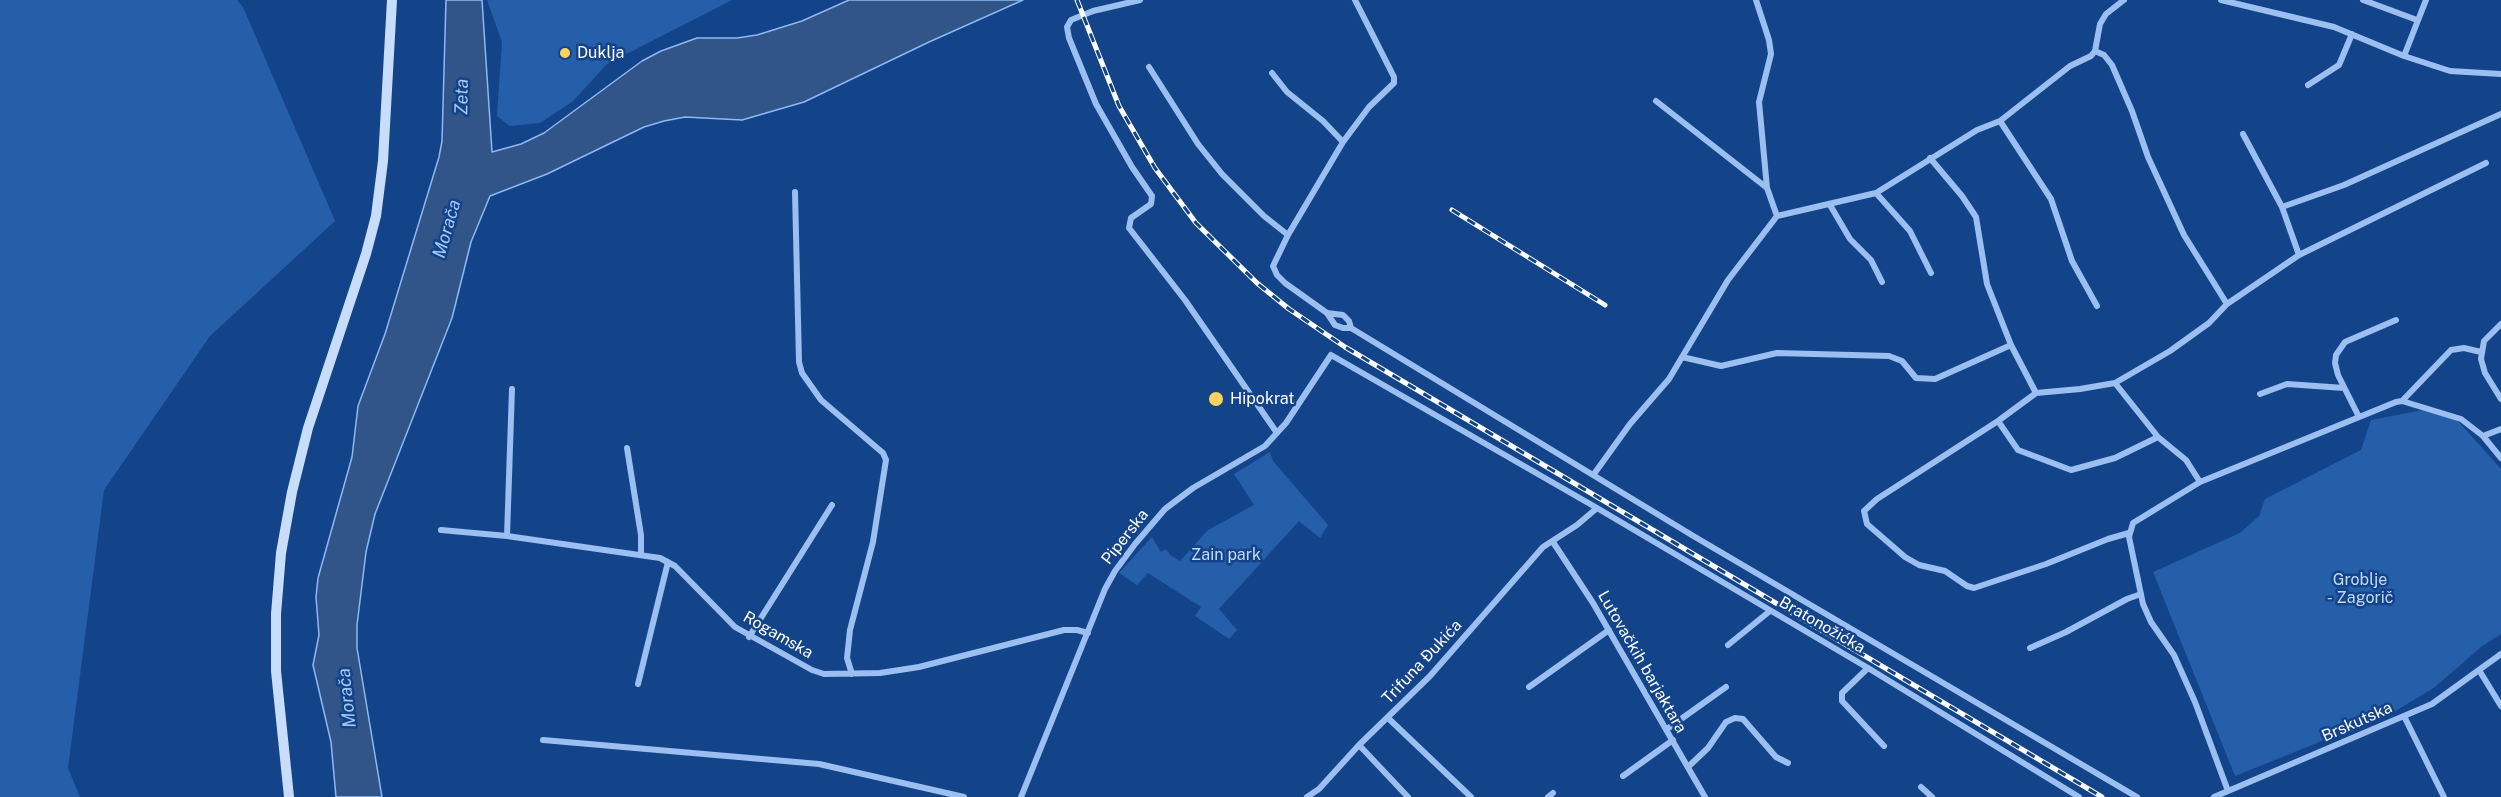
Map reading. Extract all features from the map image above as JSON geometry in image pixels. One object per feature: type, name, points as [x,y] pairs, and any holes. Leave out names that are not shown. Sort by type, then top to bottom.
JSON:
[{"type":"main road","points":[[289,797],[278,710],[275,658],[281,553],[291,492],[308,428],[364,257],[376,212],[383,170],[392,0]]},
{"type":"street","points":[[1140,0],[1093,11],[1071,20],[1067,27],[1069,38],[1096,104],[1132,167],[1152,196],[1151,204],[1131,218],[1129,228],[1185,300],[1277,433]]},
{"type":"street","points":[[1355,0],[1395,80],[1392,86],[1369,107],[1343,142],[1288,235],[1274,261],[1274,270],[1285,283],[1327,313],[1335,325],[1351,328],[1695,537],[2137,797]]},
{"type":"street","points":[[1756,0],[1769,40],[1771,54],[1759,102],[1767,188],[1777,216]]},
{"type":"street","points":[[1594,474],[1630,424],[1669,379],[1728,280],[1777,216],[1876,193],[1977,129],[2000,121],[2070,66],[2091,56],[2095,51],[2100,24],[2106,14],[2124,0]]},
{"type":"street","points":[[2221,0],[2334,27],[2404,56],[2450,71],[2501,74]]},
{"type":"street","points":[[2363,0],[2417,20]]},
{"type":"street","points":[[2404,56],[2426,0]]},
{"type":"street","points":[[2308,85],[2339,65],[2352,34]]},
{"type":"street","points":[[2095,51],[2104,55],[2112,65],[2132,111],[2148,157],[2184,235],[2227,304]]},
{"type":"street","points":[[1149,67],[1198,144],[1222,174],[1264,216],[1288,235]]},
{"type":"street","points":[[1272,74],[1287,92],[1323,121],[1343,142]]},
{"type":"street","points":[[1656,101],[1767,188]]},
{"type":"street","points":[[2282,207],[2344,185],[2501,114]]},
{"type":"street","points":[[2000,121],[2051,199],[2072,261],[2097,306]]},
{"type":"street","points":[[2242,134],[2282,207],[2299,255]]},
{"type":"street","points":[[1930,159],[1962,196],[1976,217],[1987,284],[2011,345],[2036,393]]},
{"type":"street","points":[[2129,533],[2108,538],[2046,564],[1974,588],[1967,586],[1945,571],[1919,565],[1905,557],[1867,524],[1863,516],[1865,508],[2036,393],[2115,383],[2170,351],[2209,323],[2227,304],[2299,255],[2486,163]]},
{"type":"street","points":[[795,192],[799,362],[802,373],[821,400],[884,453],[886,460],[873,542],[850,630],[847,658],[852,674]]},
{"type":"street","points":[[1876,193],[1910,231],[1931,273]]},
{"type":"street","points":[[1830,205],[1850,240],[1871,260],[1882,282]]},
{"type":"street","points":[[1327,313],[1343,315],[1349,321],[1351,328]]},
{"type":"street","points":[[2359,417],[2344,388],[2335,363],[2340,348],[2345,342],[2396,320]]},
{"type":"street","points":[[2501,324],[2484,341],[2481,352],[2485,373],[2501,399]]},
{"type":"street","points":[[1682,357],[1721,366],[1777,353],[1889,356],[1902,361],[1916,378],[1935,379],[2011,345]]},
{"type":"street","points":[[2228,791],[2196,702],[2174,655],[2148,614],[2141,594],[2129,533],[2137,519],[2200,483],[2402,401],[2451,350],[2464,348],[2481,352]]},
{"type":"street","name":"Piperska","points":[[1021,797],[1112,576],[1159,516],[1181,496],[1265,446],[1286,423],[1332,352],[1597,508]]},
{"type":"street","points":[[2115,383],[2158,437],[2186,459],[2200,483]]},
{"type":"street","points":[[2260,394],[2287,384],[2344,388]]},
{"type":"street","points":[[507,536],[512,389]]},
{"type":"street","points":[[2402,401],[2461,419],[2483,436],[2501,458]]},
{"type":"street","points":[[1998,420],[2018,450],[2071,470],[2115,458],[2158,437]]},
{"type":"street","points":[[2483,436],[2501,429]]},
{"type":"street","points":[[627,448],[641,535],[641,554]]},
{"type":"street","points":[[749,637],[832,505]]},
{"type":"street","points":[[1553,542],[1597,508]]},
{"type":"street","name":"Bratonožićka","points":[[1597,508],[1868,668],[2079,797]]},
{"type":"street","name":"Rogamska","points":[[441,530],[507,536],[641,554],[668,562],[675,566],[735,627],[749,637],[818,672],[852,674],[920,667],[1064,630],[1088,633]]},
{"type":"street","name":"Lutovačkih barjaktara","points":[[1553,542],[1609,630],[1705,797]]},
{"type":"street","name":"Trifuna Đukića","points":[[1307,797],[1320,789],[1359,745],[1430,676],[1543,548],[1553,542]]},
{"type":"street","points":[[638,684],[668,562]]},
{"type":"street","points":[[2030,648],[2141,594]]},
{"type":"street","points":[[1728,645],[1770,611]]},
{"type":"street","points":[[1529,687],[1609,630]]},
{"type":"street","name":"Brskutska","points":[[2214,797],[2432,704],[2501,654]]},
{"type":"street","points":[[1868,668],[1842,693],[1842,701],[1884,746]]},
{"type":"street","points":[[2479,670],[2501,706]]},
{"type":"street","points":[[1667,729],[1726,687]]},
{"type":"street","points":[[2404,716],[2444,797]]},
{"type":"street","points":[[1388,718],[1471,797]]},
{"type":"street","points":[[1688,767],[1708,748],[1726,722],[1735,718],[1743,719],[1776,757],[1788,763]]},
{"type":"street","points":[[543,740],[819,764],[964,797]]},
{"type":"street","points":[[1623,776],[1672,740]]},
{"type":"street","points":[[1359,745],[1408,797]]},
{"type":"street","points":[[1921,787],[1932,797]]},
{"type":"green space","points":[[0,0],[237,0],[243,7],[335,221],[210,336],[104,490],[68,768],[80,797],[0,797]]},
{"type":"green space","name":"Duklja","points":[[487,0],[732,0],[607,64],[573,101],[540,123],[510,126],[497,116],[502,42]]},
{"type":"green space","name":"Groblje - Zagorič","points":[[2423,410],[2457,420],[2501,469],[2501,634],[2481,647],[2435,687],[2394,712],[2235,776],[2153,572],[2240,533],[2259,516],[2265,499],[2361,450],[2371,420]]},
{"type":"green space","name":"Zain park","points":[[1270,452],[1273,461],[1328,525],[1320,538],[1299,521],[1219,609],[1237,630],[1229,639],[1195,616],[1201,607],[1148,573],[1137,585],[1119,573],[1152,537],[1161,552],[1166,549],[1170,555],[1180,561],[1208,530],[1254,505],[1234,474]]},
{"type":"water","points":[[446,0],[482,0],[492,152],[521,144],[544,133],[642,61],[661,51],[697,38],[737,38],[757,35],[802,21],[849,0],[1023,0],[804,102],[742,120],[685,117],[664,121],[644,127],[547,174],[490,196],[471,242],[452,318],[375,514],[366,552],[357,625],[357,648],[382,797],[336,797],[331,742],[313,665],[319,635],[316,597],[318,578],[352,457],[358,406],[385,334],[439,157],[442,141]]},
{"type":"railway","points":[[1077,0],[1119,106],[1155,168],[1196,223],[1257,283],[1289,309],[1345,347],[2102,797]]},
{"type":"railway","points":[[1452,210],[1605,305]]},
{"type":"place","name":"Duklja","points":[[565,53]]},
{"type":"place","name":"Hipokrat","points":[[1216,399]]},
{"type":"water label","name":"Zeta","points":[[462,97]]},
{"type":"water label","name":"Morača","points":[[447,229]]},
{"type":"water label","name":"Morača","points":[[347,698]]}]
